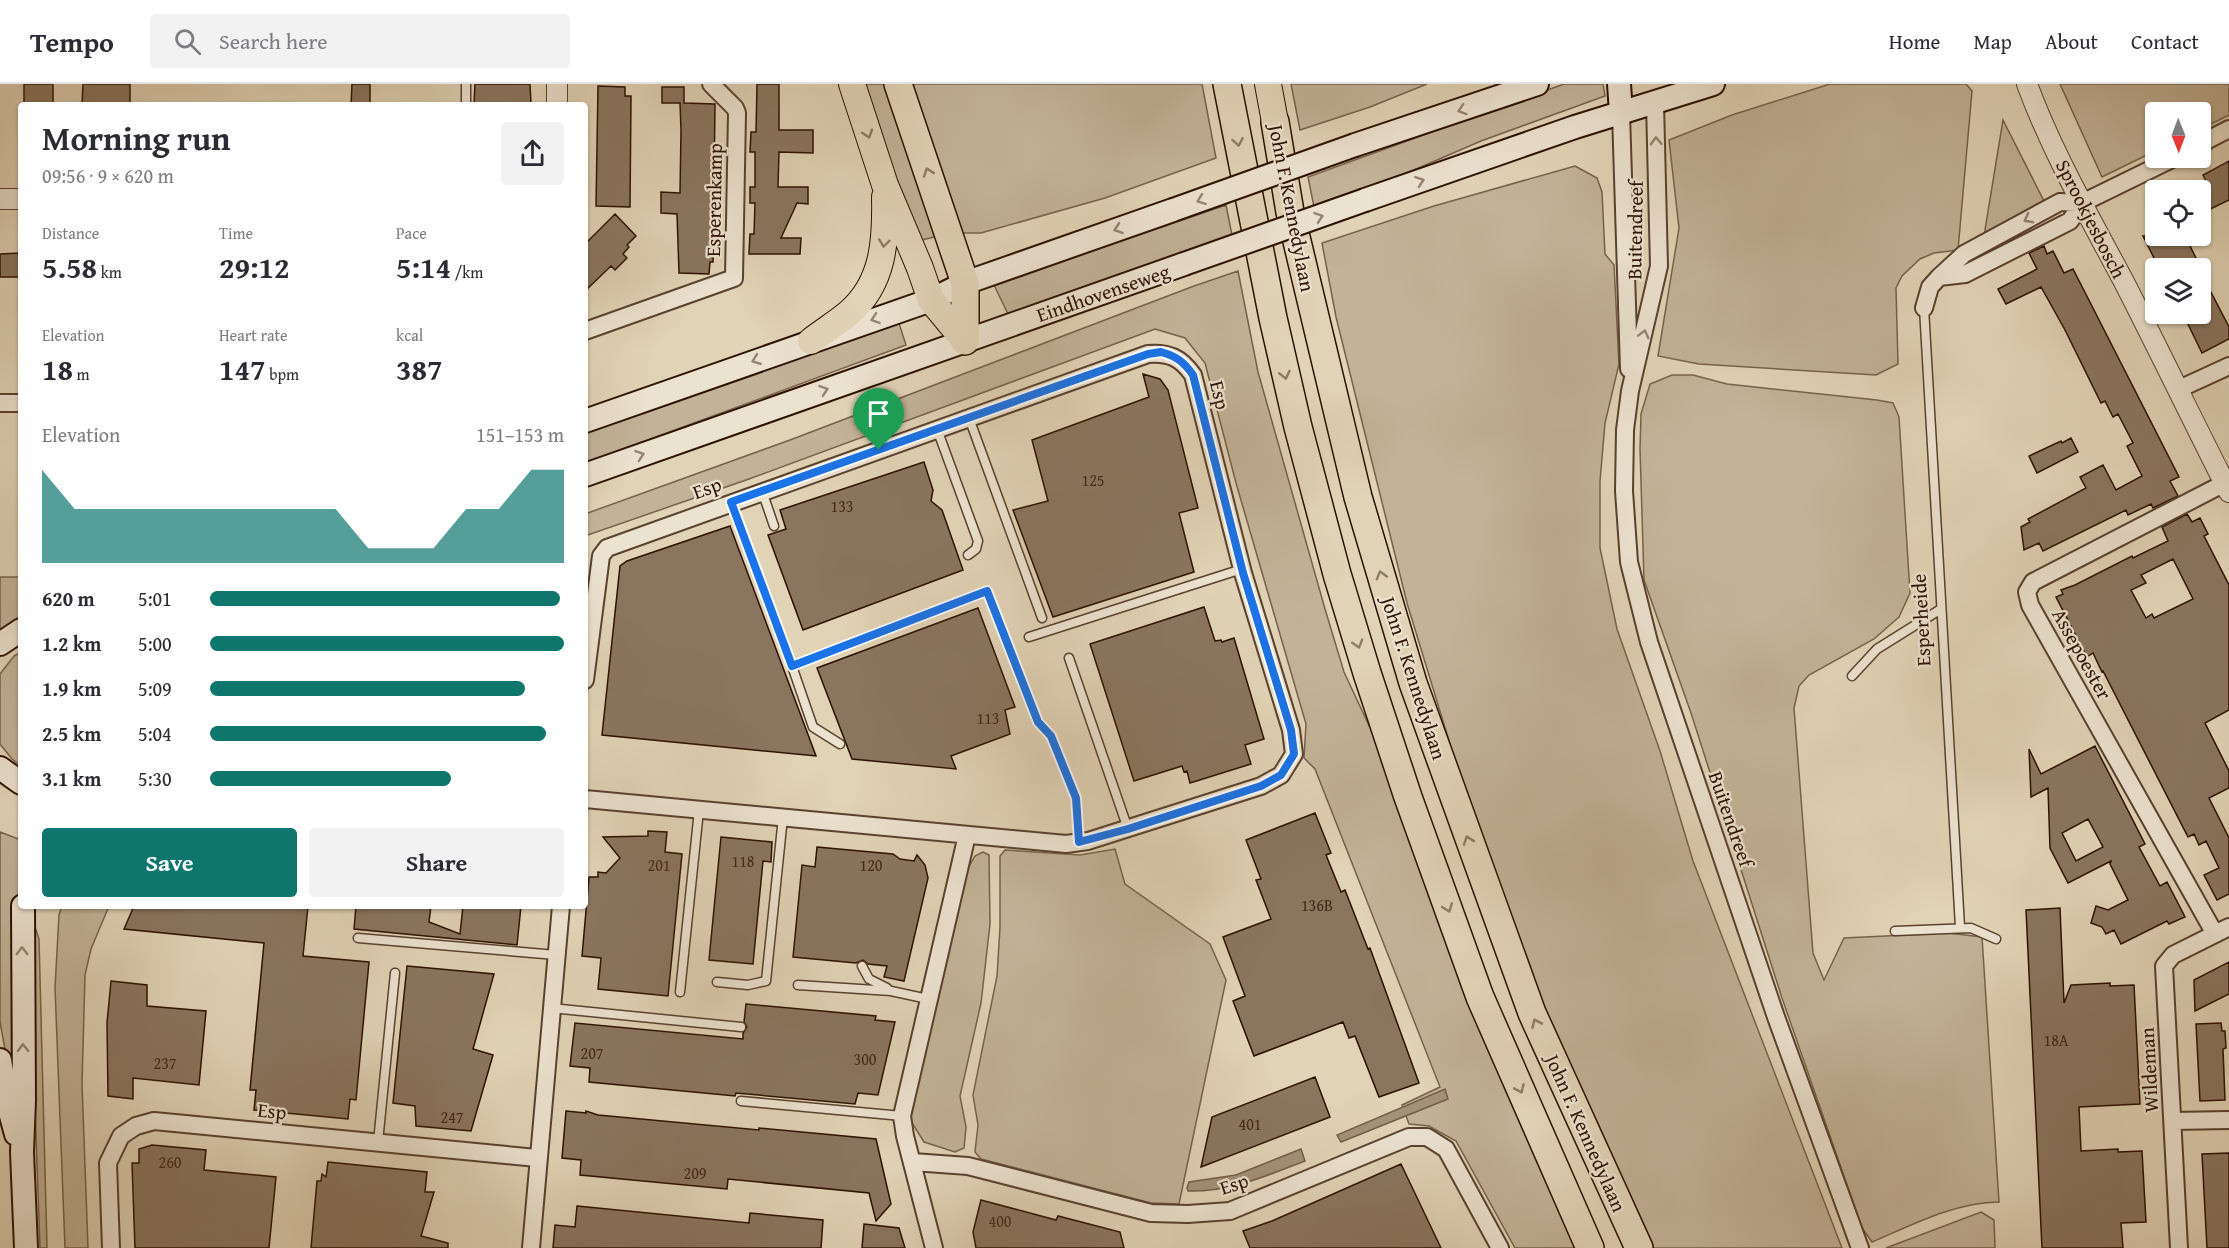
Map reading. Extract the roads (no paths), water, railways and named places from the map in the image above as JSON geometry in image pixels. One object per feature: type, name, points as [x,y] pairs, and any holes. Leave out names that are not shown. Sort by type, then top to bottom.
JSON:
[{"type":"highway","points":[[898,84],[965,283],[965,341]]},
{"type":"highway","name":"John F. Kennedylaan","points":[[1227,84],[1273,318],[1298,427],[1337,574],[1364,662],[1408,796],[1480,998],[1590,1248]]},
{"type":"highway","name":"John F. Kennedylaan","points":[[1275,122],[1290,212],[1358,497],[1413,683],[1532,1013],[1639,1248]]},
{"type":"main road","points":[[852,84],[885,184],[931,300],[965,341]]},
{"type":"main road","name":"John F. Kennedylaan","points":[[1268,84],[1275,122]]},
{"type":"main road","points":[[588,420],[931,300],[965,283],[1355,145],[1537,84]]},
{"type":"main road","points":[[1619,84],[1621,113]]},
{"type":"main road","name":"Eindhovenseweg","points":[[588,474],[1365,200],[1621,113],[1655,94],[1713,84]]},
{"type":"main road","points":[[811,341],[849,312],[875,279],[885,233],[885,184]]},
{"type":"main road","points":[[23,909],[22,1152],[26,1248]]},
{"type":"main road","points":[[0,1060],[7,1101],[22,1152]]},
{"type":"street","points":[[557,84],[557,102]]},
{"type":"street","name":"Esperenkamp","points":[[588,330],[734,278],[737,113],[735,108],[711,84]]},
{"type":"street","name":"Sprookjesbosch","points":[[2020,84],[2035,106]]},
{"type":"street","name":"Sprookjesbosch","points":[[2027,84],[2035,106],[2082,203],[2179,389],[2227,487]]},
{"type":"street","name":"Buitendreef","points":[[1630,391],[1659,266],[1655,94]]},
{"type":"street","name":"Buitendreef","points":[[1621,113],[1630,391],[1624,459],[1625,525],[1629,562],[1642,617],[1776,1017],[1860,1248]]},
{"type":"street","points":[[2211,138],[2229,129]]},
{"type":"street","points":[[2082,203],[2154,168]]},
{"type":"street","points":[[0,200],[18,199]]},
{"type":"street","name":"Esperheide","points":[[1924,308],[1930,287],[1964,255],[2060,202],[2082,203]]},
{"type":"street","name":"Esp","points":[[588,657],[601,556],[607,548],[1148,354],[1161,352],[1175,356],[1186,364],[1193,375],[1242,569],[1291,730],[1294,754],[1281,775],[1261,786],[1128,829],[1066,844],[588,799]]},
{"type":"street","points":[[2179,389],[2229,366]]},
{"type":"street","points":[[0,403],[18,403]]},
{"type":"street","name":"Assepoester","points":[[2222,930],[2030,605],[2027,592],[2033,582],[2227,487]]},
{"type":"street","points":[[934,1248],[902,1116],[967,835]]},
{"type":"street","points":[[531,1248],[537,1158],[561,909]]},
{"type":"street","name":"Wildeman","points":[[2179,1248],[2164,966],[2173,955],[2222,930]]},
{"type":"street","points":[[2173,1121],[2229,1120]]},
{"type":"street","name":"Esp","points":[[111,1248],[108,1163],[121,1136],[136,1126],[154,1121],[537,1158]]},
{"type":"street","name":"Esp","points":[[913,1162],[968,1166],[1151,1213],[1188,1214],[1230,1211],[1409,1137],[1427,1137],[1446,1149],[1500,1248]]},
{"type":"lane","points":[[466,84],[466,102]]},
{"type":"lane","name":"Esperheide","points":[[1924,308],[1960,927]]},
{"type":"lane","points":[[969,418],[1042,618]]},
{"type":"lane","points":[[938,429],[978,541],[976,549],[968,555]]},
{"type":"lane","points":[[762,491],[774,526]]},
{"type":"lane","points":[[731,502],[813,727],[840,744]]},
{"type":"lane","points":[[1029,637],[1242,569]]},
{"type":"lane","points":[[792,666],[987,591],[1038,722],[1051,736],[1076,798],[1079,842]]},
{"type":"lane","points":[[1852,676],[1877,648],[1941,609]]},
{"type":"lane","points":[[1069,657],[1128,829]]},
{"type":"lane","points":[[680,992],[699,810]]},
{"type":"lane","points":[[717,982],[748,985],[766,981],[783,817]]},
{"type":"lane","points":[[1895,932],[1960,927],[1979,930],[1996,939]]},
{"type":"lane","points":[[358,939],[556,956]]},
{"type":"lane","points":[[862,966],[868,979],[891,990]]},
{"type":"lane","points":[[378,1142],[395,973]]},
{"type":"lane","points":[[798,985],[891,990],[928,999]]},
{"type":"lane","points":[[551,1008],[741,1027]]},
{"type":"lane","points":[[741,1101],[902,1116]]}]
